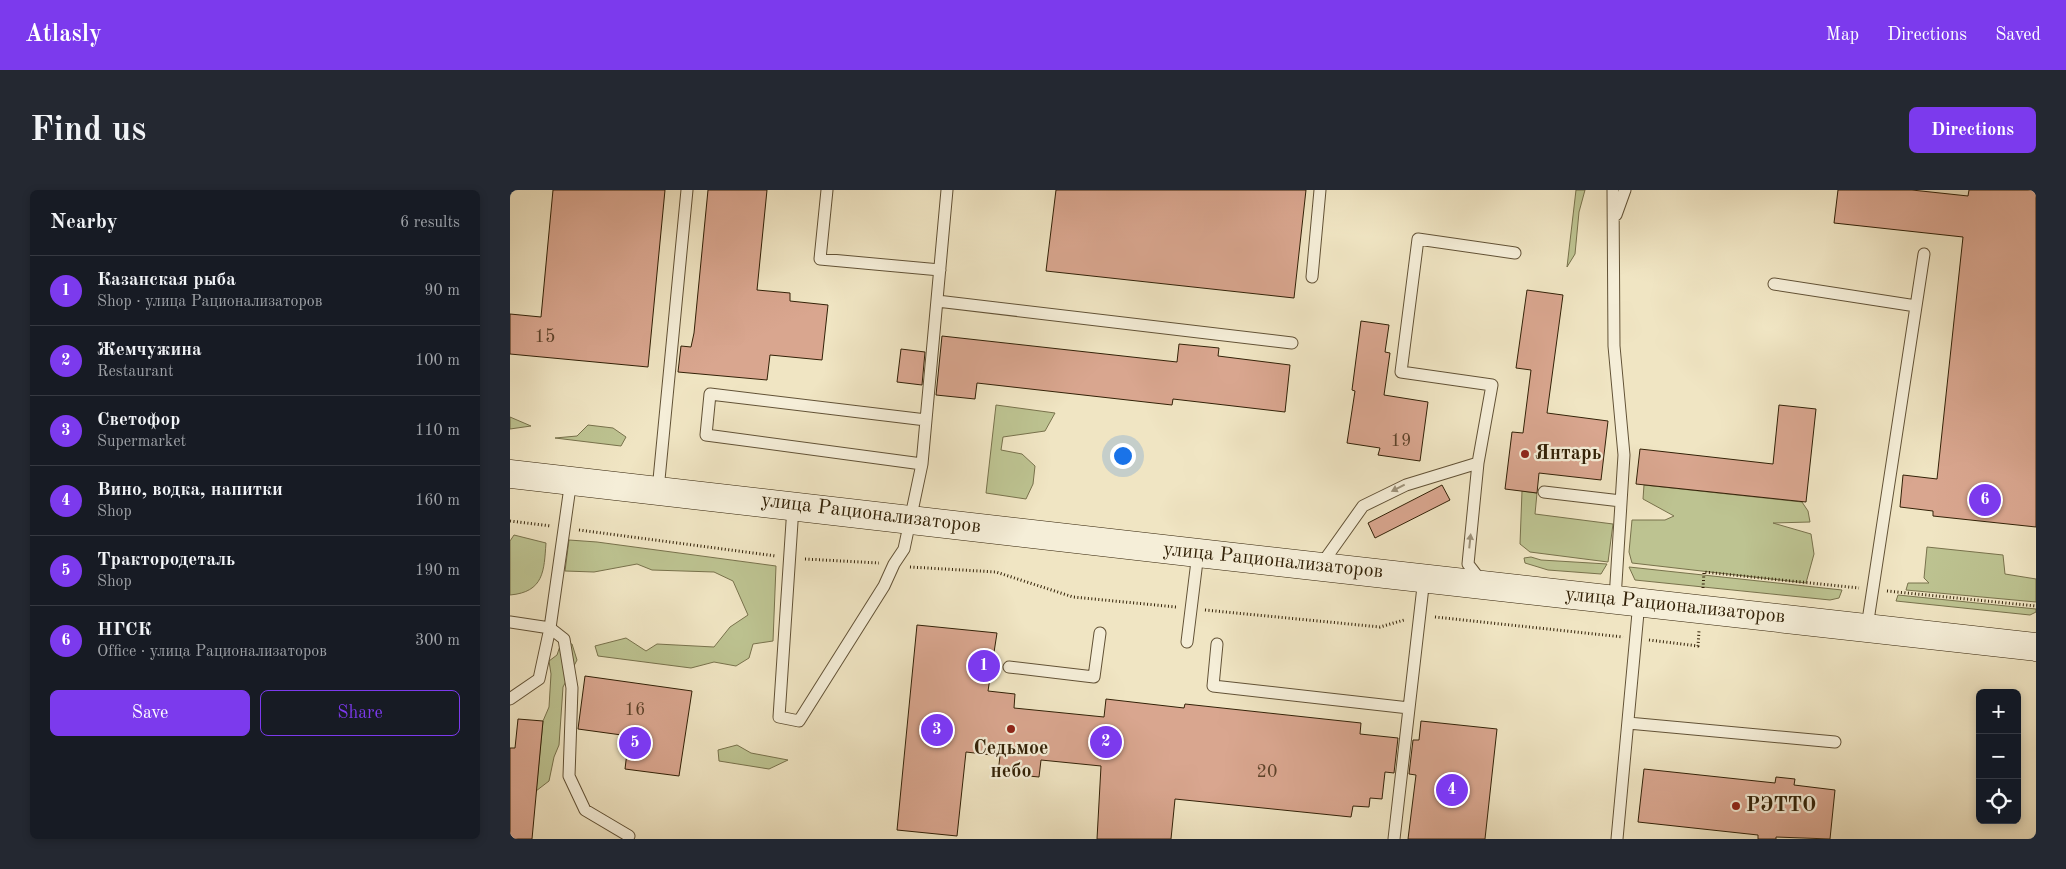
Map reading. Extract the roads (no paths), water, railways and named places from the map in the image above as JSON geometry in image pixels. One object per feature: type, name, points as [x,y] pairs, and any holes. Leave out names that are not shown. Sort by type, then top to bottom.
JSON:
[{"type":"main road","name":"улица Рационализаторов","points":[[510,474],[2036,646]]},
{"type":"lane","points":[[658,490],[687,190]]},
{"type":"lane","points":[[827,190],[820,259],[940,270]]},
{"type":"lane","points":[[793,505],[779,717],[799,721],[884,586],[894,564],[904,549],[912,519],[922,464],[947,190]]},
{"type":"lane","points":[[1312,277],[1320,190]]},
{"type":"lane","points":[[1613,190],[1614,346],[1624,455],[1622,501],[1627,601],[1634,638],[1617,839]]},
{"type":"lane","points":[[1614,222],[1625,190]]},
{"type":"lane","points":[[1483,584],[1468,564],[1478,463],[1492,385],[1401,372],[1418,239],[1515,253]]},
{"type":"lane","points":[[1867,628],[1924,254]]},
{"type":"lane","points":[[1774,284],[1916,306]]},
{"type":"lane","points":[[937,301],[1292,343]]},
{"type":"lane","points":[[922,464],[706,435],[710,394],[926,420]]},
{"type":"lane","points":[[1320,566],[1363,506],[1406,484],[1478,463]]},
{"type":"lane","points":[[510,699],[539,679],[550,628],[571,480]]},
{"type":"lane","points":[[1544,492],[1622,501]]},
{"type":"lane","points":[[1187,642],[1198,553]]},
{"type":"lane","points":[[1394,839],[1424,578]]},
{"type":"lane","points":[[510,622],[550,628],[564,639],[572,688],[569,776],[585,810],[629,836]]},
{"type":"lane","points":[[1008,667],[1094,677],[1100,632]]},
{"type":"lane","points":[[1216,644],[1212,686],[1409,708]]},
{"type":"lane","points":[[1628,723],[1835,742]]},
{"type":"place","name":"Янтарь","points":[[1525,454]]},
{"type":"place","name":"НГСК","points":[[1985,500]]},
{"type":"place","name":"Казанская рыба","points":[[984,666]]},
{"type":"place","name":"Седьмое небо","points":[[1011,729]]},
{"type":"place","name":"Светофор","points":[[937,730]]},
{"type":"place","name":"Жемчужина","points":[[1106,742]]},
{"type":"place","name":"Трактородеталь","points":[[635,743]]},
{"type":"place","name":"Вино, водка, напитки","points":[[1452,790]]},
{"type":"place","name":"РЭТТО","points":[[1736,806]]}]
